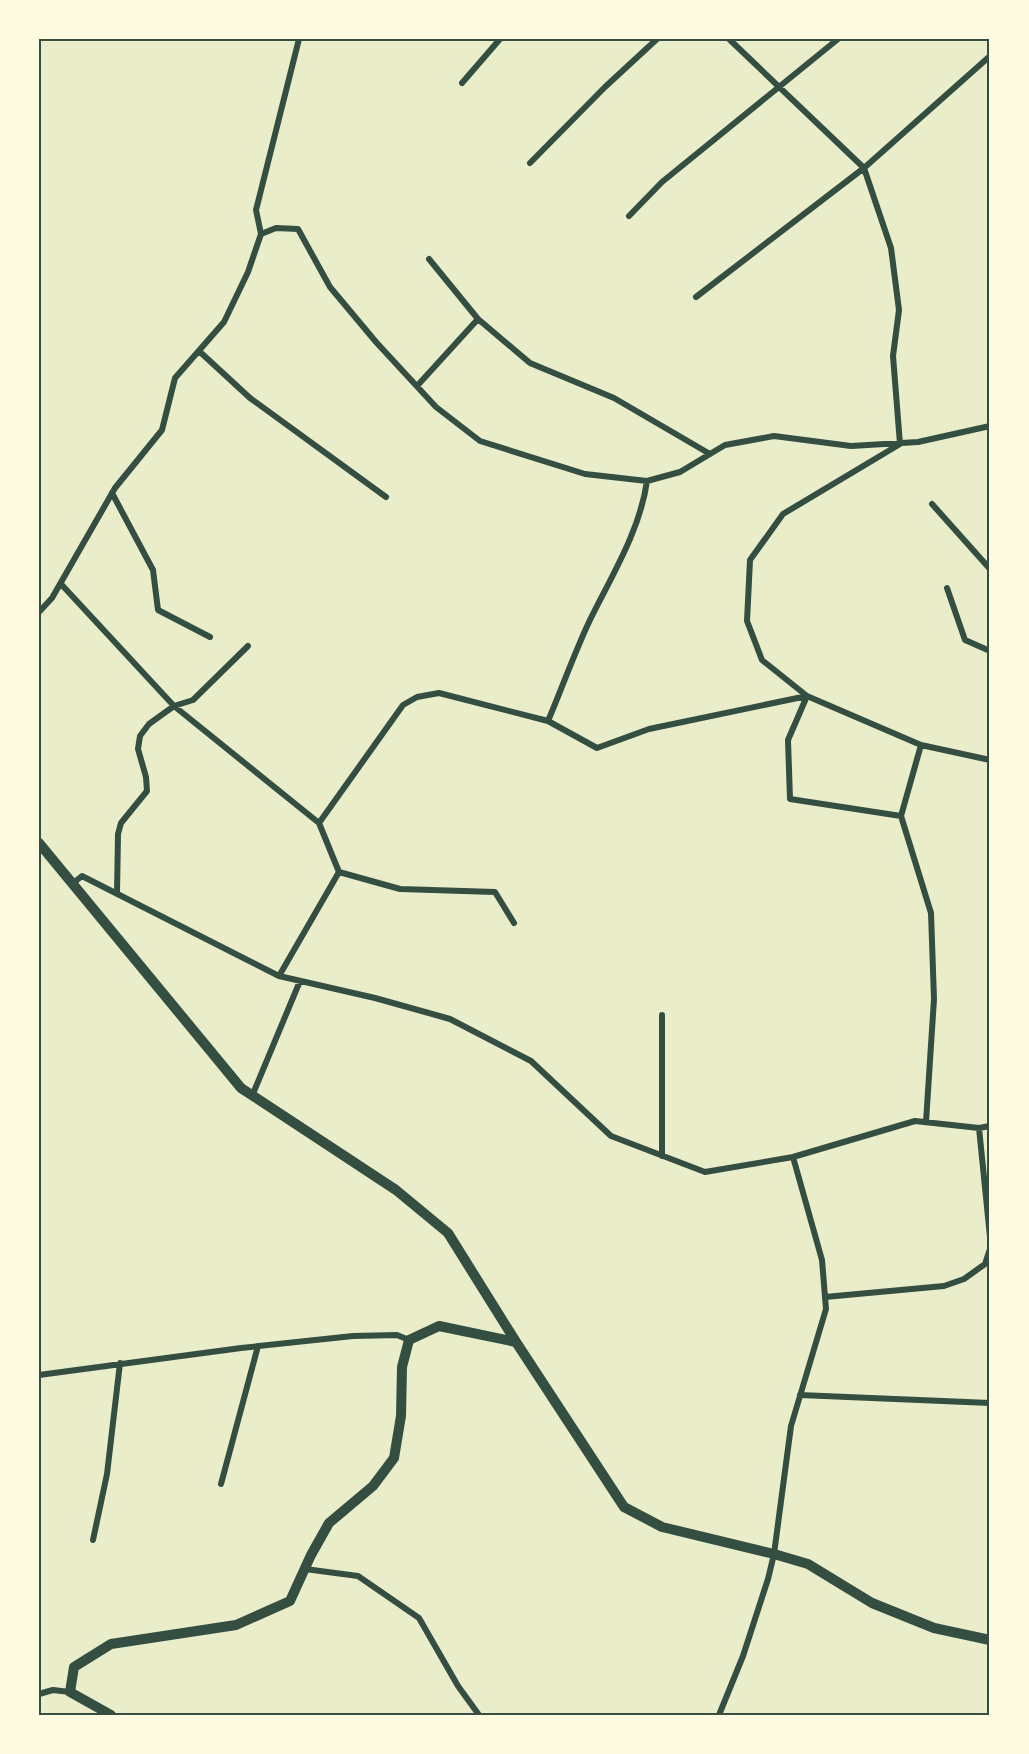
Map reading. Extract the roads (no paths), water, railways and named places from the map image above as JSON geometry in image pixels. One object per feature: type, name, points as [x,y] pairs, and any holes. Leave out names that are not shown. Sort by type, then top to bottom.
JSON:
[{"type":"street","points":[[39,612],[61,584],[112,493],[162,430],[175,378],[224,322],[248,272],[261,234],[256,210],[299,39]]},
{"type":"street","points":[[462,83],[500,39]]},
{"type":"street","points":[[530,163],[605,87],[657,39]]},
{"type":"street","points":[[729,39],[864,168],[893,259],[899,310],[893,356],[900,444]]},
{"type":"street","points":[[629,216],[662,182],[838,39]]},
{"type":"street","points":[[696,297],[864,168],[990,56]]},
{"type":"street","points":[[261,234],[276,228],[298,230],[330,287],[376,342],[436,407],[480,441],[585,474],[647,481],[680,472],[725,446],[774,436],[851,446],[900,444],[990,426]]},
{"type":"street","points":[[429,259],[478,319],[530,363],[614,398],[710,454]]},
{"type":"street","points":[[417,386],[478,319]]},
{"type":"street","points":[[199,351],[250,398],[386,497]]},
{"type":"street","points":[[900,444],[783,514],[750,560],[747,621],[762,660],[807,696],[921,745],[990,760]]},
{"type":"street","points":[[548,721],[588,624],[609,586],[640,515],[647,481]]},
{"type":"street","points":[[112,493],[153,570],[158,610],[210,637]]},
{"type":"street","points":[[932,504],[990,568]]},
{"type":"street","points":[[61,584],[174,706],[319,823],[339,872]]},
{"type":"street","points":[[948,588],[965,640],[990,651]]},
{"type":"street","points":[[117,893],[118,834],[121,822],[147,791],[146,777],[138,749],[140,736],[149,724],[174,706],[193,700],[248,646]]},
{"type":"street","points":[[319,823],[403,705],[417,697],[439,693],[548,721],[597,748],[649,729],[807,696]]},
{"type":"street","points":[[807,696],[788,740],[790,799],[901,816]]},
{"type":"street","points":[[921,745],[901,816],[931,913],[934,999],[926,1122]]},
{"type":"street","points":[[39,843],[241,1088],[396,1190],[448,1233],[624,1507],[662,1527],[808,1564],[872,1603],[934,1628],[990,1640]]},
{"type":"street","points":[[339,872],[400,889],[495,892],[514,923]]},
{"type":"street","points":[[279,976],[339,872]]},
{"type":"street","points":[[72,884],[82,876],[279,976],[375,998],[450,1019],[531,1061],[611,1136],[705,1172],[793,1157],[915,1121],[979,1128],[990,1126]]},
{"type":"street","points":[[252,1096],[300,981]]},
{"type":"street","points":[[662,1015],[662,1156]]},
{"type":"street","points":[[979,1128],[990,1237]]},
{"type":"street","points":[[719,1715],[744,1656],[768,1579],[774,1554],[791,1426],[826,1310],[822,1260],[793,1157]]},
{"type":"street","points":[[825,1297],[944,1286],[964,1279],[986,1264],[990,1249]]},
{"type":"street","points":[[39,1375],[353,1336],[397,1335],[409,1340],[439,1326],[516,1342]]},
{"type":"street","points":[[70,1692],[74,1667],[111,1644],[236,1625],[290,1601],[329,1523],[373,1486],[394,1458],[401,1416],[402,1367],[409,1340]]},
{"type":"street","points":[[221,1484],[258,1346]]},
{"type":"street","points":[[93,1540],[107,1474],[120,1364]]},
{"type":"street","points":[[800,1395],[990,1403]]},
{"type":"street","points":[[304,1569],[358,1576],[419,1618],[458,1686],[479,1715]]},
{"type":"street","points":[[39,1694],[53,1690],[70,1692],[111,1715]]}]
